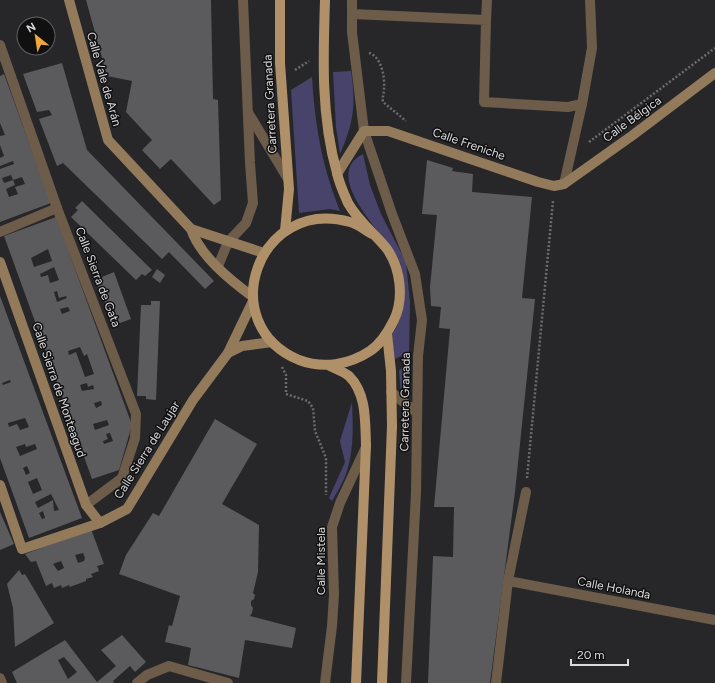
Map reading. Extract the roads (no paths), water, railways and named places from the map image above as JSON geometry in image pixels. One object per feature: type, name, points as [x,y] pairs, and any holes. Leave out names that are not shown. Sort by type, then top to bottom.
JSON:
[{"type":"main road","name":"Carretera Granada","points":[[280,0],[280,63],[288,179],[285,231]]},
{"type":"main road","points":[[325,0],[324,58],[326,116],[337,174],[349,204],[372,234],[388,250],[397,270],[400,292],[397,314],[387,334],[371,350],[352,361],[330,366],[308,364],[289,355],[272,342],[263,330],[256,316],[253,299],[255,272],[264,253],[273,241],[285,231],[306,221],[329,218],[352,222],[372,234]]},
{"type":"main road","name":"Carretera Granada","points":[[382,683],[392,426],[387,334]]},
{"type":"main road","points":[[330,366],[348,375],[358,388],[365,410],[366,445],[356,683]]},
{"type":"street","name":"Calle Vale de Arán","points":[[69,0],[108,140],[191,228],[228,242],[264,253]]},
{"type":"street","points":[[218,266],[228,242],[246,224],[254,203],[243,0]]},
{"type":"street","name":"Carretera Granada","points":[[352,0],[352,32],[364,131],[415,274],[422,320],[418,356],[416,493],[406,683]]},
{"type":"street","points":[[487,0],[484,102],[568,107],[582,104]]},
{"type":"street","points":[[559,185],[582,104],[592,48],[590,0]]},
{"type":"street","points":[[352,14],[486,20]]},
{"type":"street","name":"Calle Sierra de Gata","points":[[0,45],[57,208],[136,414],[135,438],[122,478],[86,505]]},
{"type":"street","name":"Calle Bélgica","points":[[559,185],[632,135],[715,73]]},
{"type":"street","points":[[248,113],[288,179]]},
{"type":"street","points":[[337,174],[364,131]]},
{"type":"street","name":"Calle Freniche","points":[[364,131],[388,131],[559,185]]},
{"type":"street","points":[[0,232],[57,208]]},
{"type":"street","name":"Calle Vale de Arán","points":[[191,228],[195,241],[218,266],[253,299]]},
{"type":"street","name":"Calle Sierra de Monteagud","points":[[0,262],[86,505],[100,523]]},
{"type":"street","name":"Calle Sierra de Laujar","points":[[0,485],[22,549],[100,523],[127,509],[193,400],[228,353],[253,299]]},
{"type":"street","points":[[228,353],[242,346],[272,342]]},
{"type":"street","points":[[391,392],[417,413]]},
{"type":"street","name":"Calle Mistela","points":[[325,683],[334,595],[332,527],[340,503],[366,445]]},
{"type":"street","points":[[496,683],[508,581],[526,492]]},
{"type":"street","name":"Calle Holanda","points":[[508,581],[715,620]]},
{"type":"street","points":[[137,683],[147,675],[169,666],[218,682],[228,683]]},
{"type":"street","points":[[0,678],[2,683]]}]
